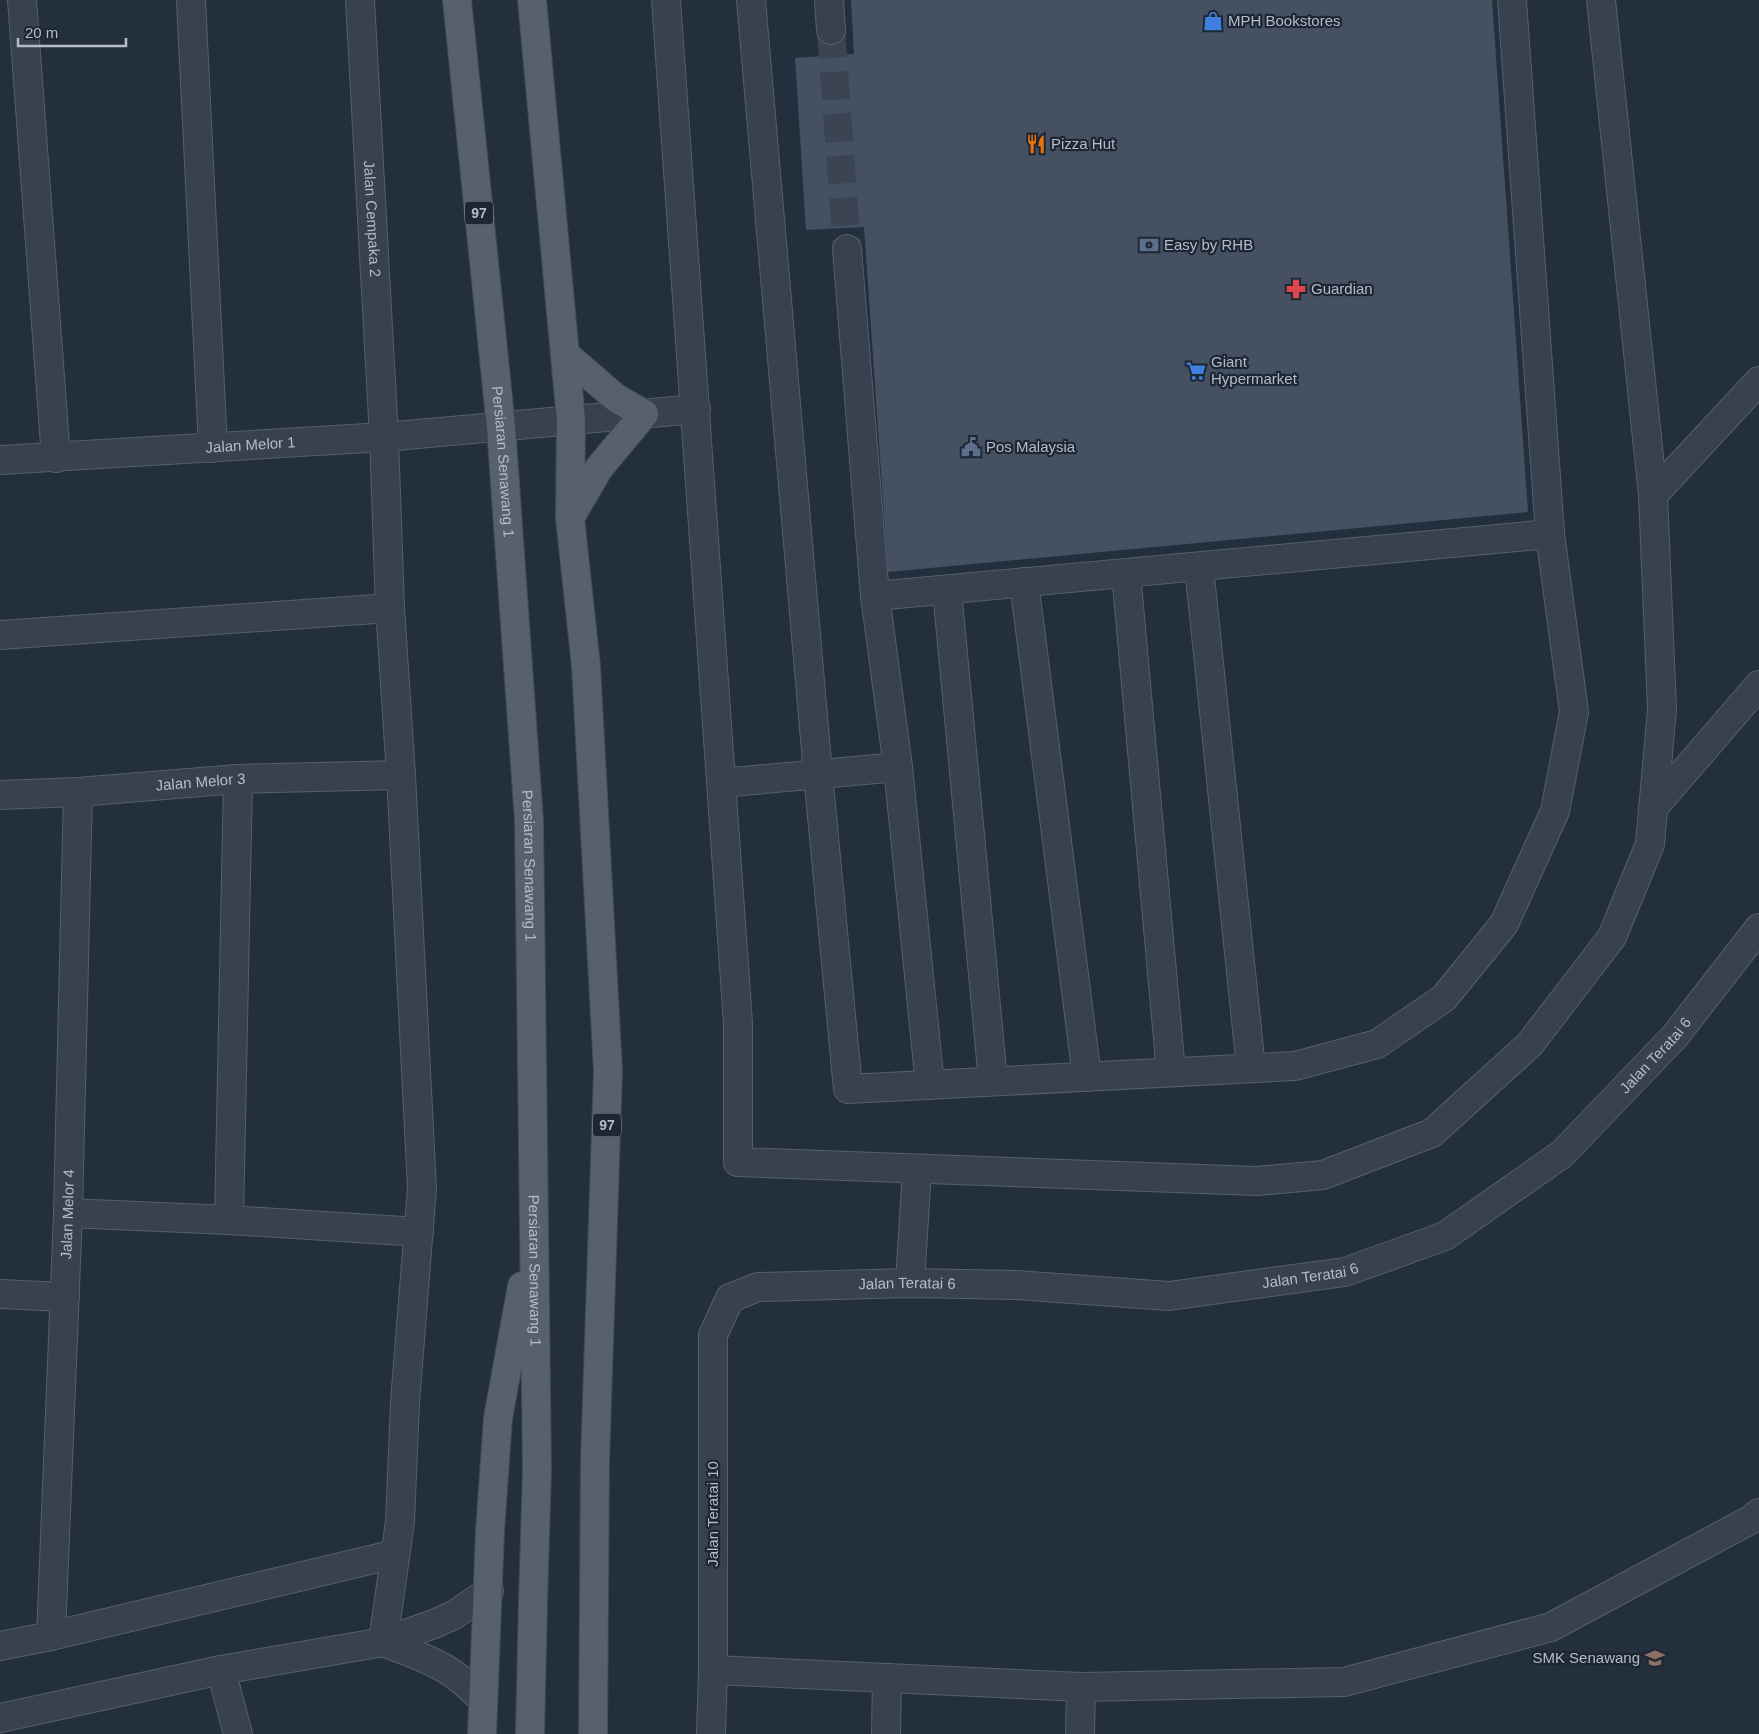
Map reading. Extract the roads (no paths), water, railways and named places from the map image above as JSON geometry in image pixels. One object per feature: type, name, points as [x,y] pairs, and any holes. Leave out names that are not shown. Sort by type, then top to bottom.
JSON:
[{"type":"main road","name":"Persiaran Senawang 1","points":[[457,0],[501,427],[529,821],[533,1222],[538,1470],[532,1602],[530,1734]]},
{"type":"main road","name":"97","points":[[532,0],[571,420],[570,518],[586,666],[608,1071],[595,1460],[593,1734]]},
{"type":"main road","points":[[565,354],[616,398],[644,414],[599,468],[570,518]]},
{"type":"main road","points":[[482,1734],[490,1530],[498,1418],[533,1222]]},
{"type":"street","points":[[22,0],[56,458]]},
{"type":"street","points":[[191,0],[213,448]]},
{"type":"street","name":"Jalan Cempaka 2","points":[[360,0],[384,437],[390,608],[401,775],[422,1188],[405,1402],[400,1522],[383,1642]]},
{"type":"street","points":[[666,0],[738,1022],[738,1162],[1257,1181],[1323,1176],[1432,1132],[1530,1044],[1612,937],[1650,844],[1662,709],[1653,495],[1601,0]]},
{"type":"street","points":[[751,0],[818,774],[848,1089],[1295,1066],[1377,1044],[1444,998],[1504,924],[1556,811],[1574,712],[1550,534],[1512,0]]},
{"type":"street","points":[[829,0],[831,30]]},
{"type":"street","points":[[847,249],[875,596],[898,767],[930,1085]]},
{"type":"street","points":[[1653,495],[1759,381]]},
{"type":"street","name":"Jalan Melor 1","points":[[0,460],[384,437],[696,409]]},
{"type":"street","points":[[875,596],[1550,534]]},
{"type":"street","points":[[1199,566],[1251,1068]]},
{"type":"street","points":[[1126,573],[1171,1072]]},
{"type":"street","points":[[1024,582],[1088,1077]]},
{"type":"street","points":[[947,590],[993,1081]]},
{"type":"street","points":[[0,635],[390,608]]},
{"type":"street","points":[[1653,808],[1759,685]]},
{"type":"street","points":[[721,783],[898,767]]},
{"type":"street","name":"Jalan Melor 3","points":[[0,795],[78,792],[238,779],[401,775]]},
{"type":"street","points":[[229,1220],[238,779]]},
{"type":"street","name":"Jalan Melor 4","points":[[51,1636],[68,1213],[78,792]]},
{"type":"street","name":"Jalan Teratai 6","points":[[730,1298],[758,1287],[910,1283],[1016,1284],[1169,1296],[1345,1272],[1445,1236],[1562,1154],[1674,1036],[1759,928]]},
{"type":"street","points":[[910,1283],[917,1169]]},
{"type":"street","points":[[68,1213],[229,1220],[418,1232]]},
{"type":"street","points":[[0,1294],[64,1297]]},
{"type":"street","name":"Jalan Teratai 10","points":[[710,1734],[712,1670],[713,1335],[730,1298]]},
{"type":"street","points":[[712,1670],[1081,1687],[1344,1682],[1551,1627],[1752,1519],[1759,1513]]},
{"type":"street","points":[[0,1646],[51,1636],[395,1554]]},
{"type":"street","points":[[0,1718],[221,1670],[383,1642],[454,1615],[489,1591]]},
{"type":"street","points":[[383,1642],[445,1668],[483,1700]]},
{"type":"street","points":[[221,1670],[238,1734]]},
{"type":"street","points":[[886,1734],[887,1678]]},
{"type":"street","points":[[1080,1734],[1081,1687]]},
{"type":"tunnel","points":[[831,30],[847,249]]},
{"type":"place","name":"MPH Bookstores","points":[[1213,21]]},
{"type":"place","name":"Pizza Hut","points":[[1036,144]]},
{"type":"place","name":"Easy by RHB","points":[[1149,245]]},
{"type":"place","name":"Guardian","points":[[1296,289]]},
{"type":"place","name":"Giant Hypermarket","points":[[1196,371]]},
{"type":"place","name":"Pos Malaysia","points":[[971,447]]},
{"type":"place","name":"SMK Senawang","points":[[1655,1658]]}]
